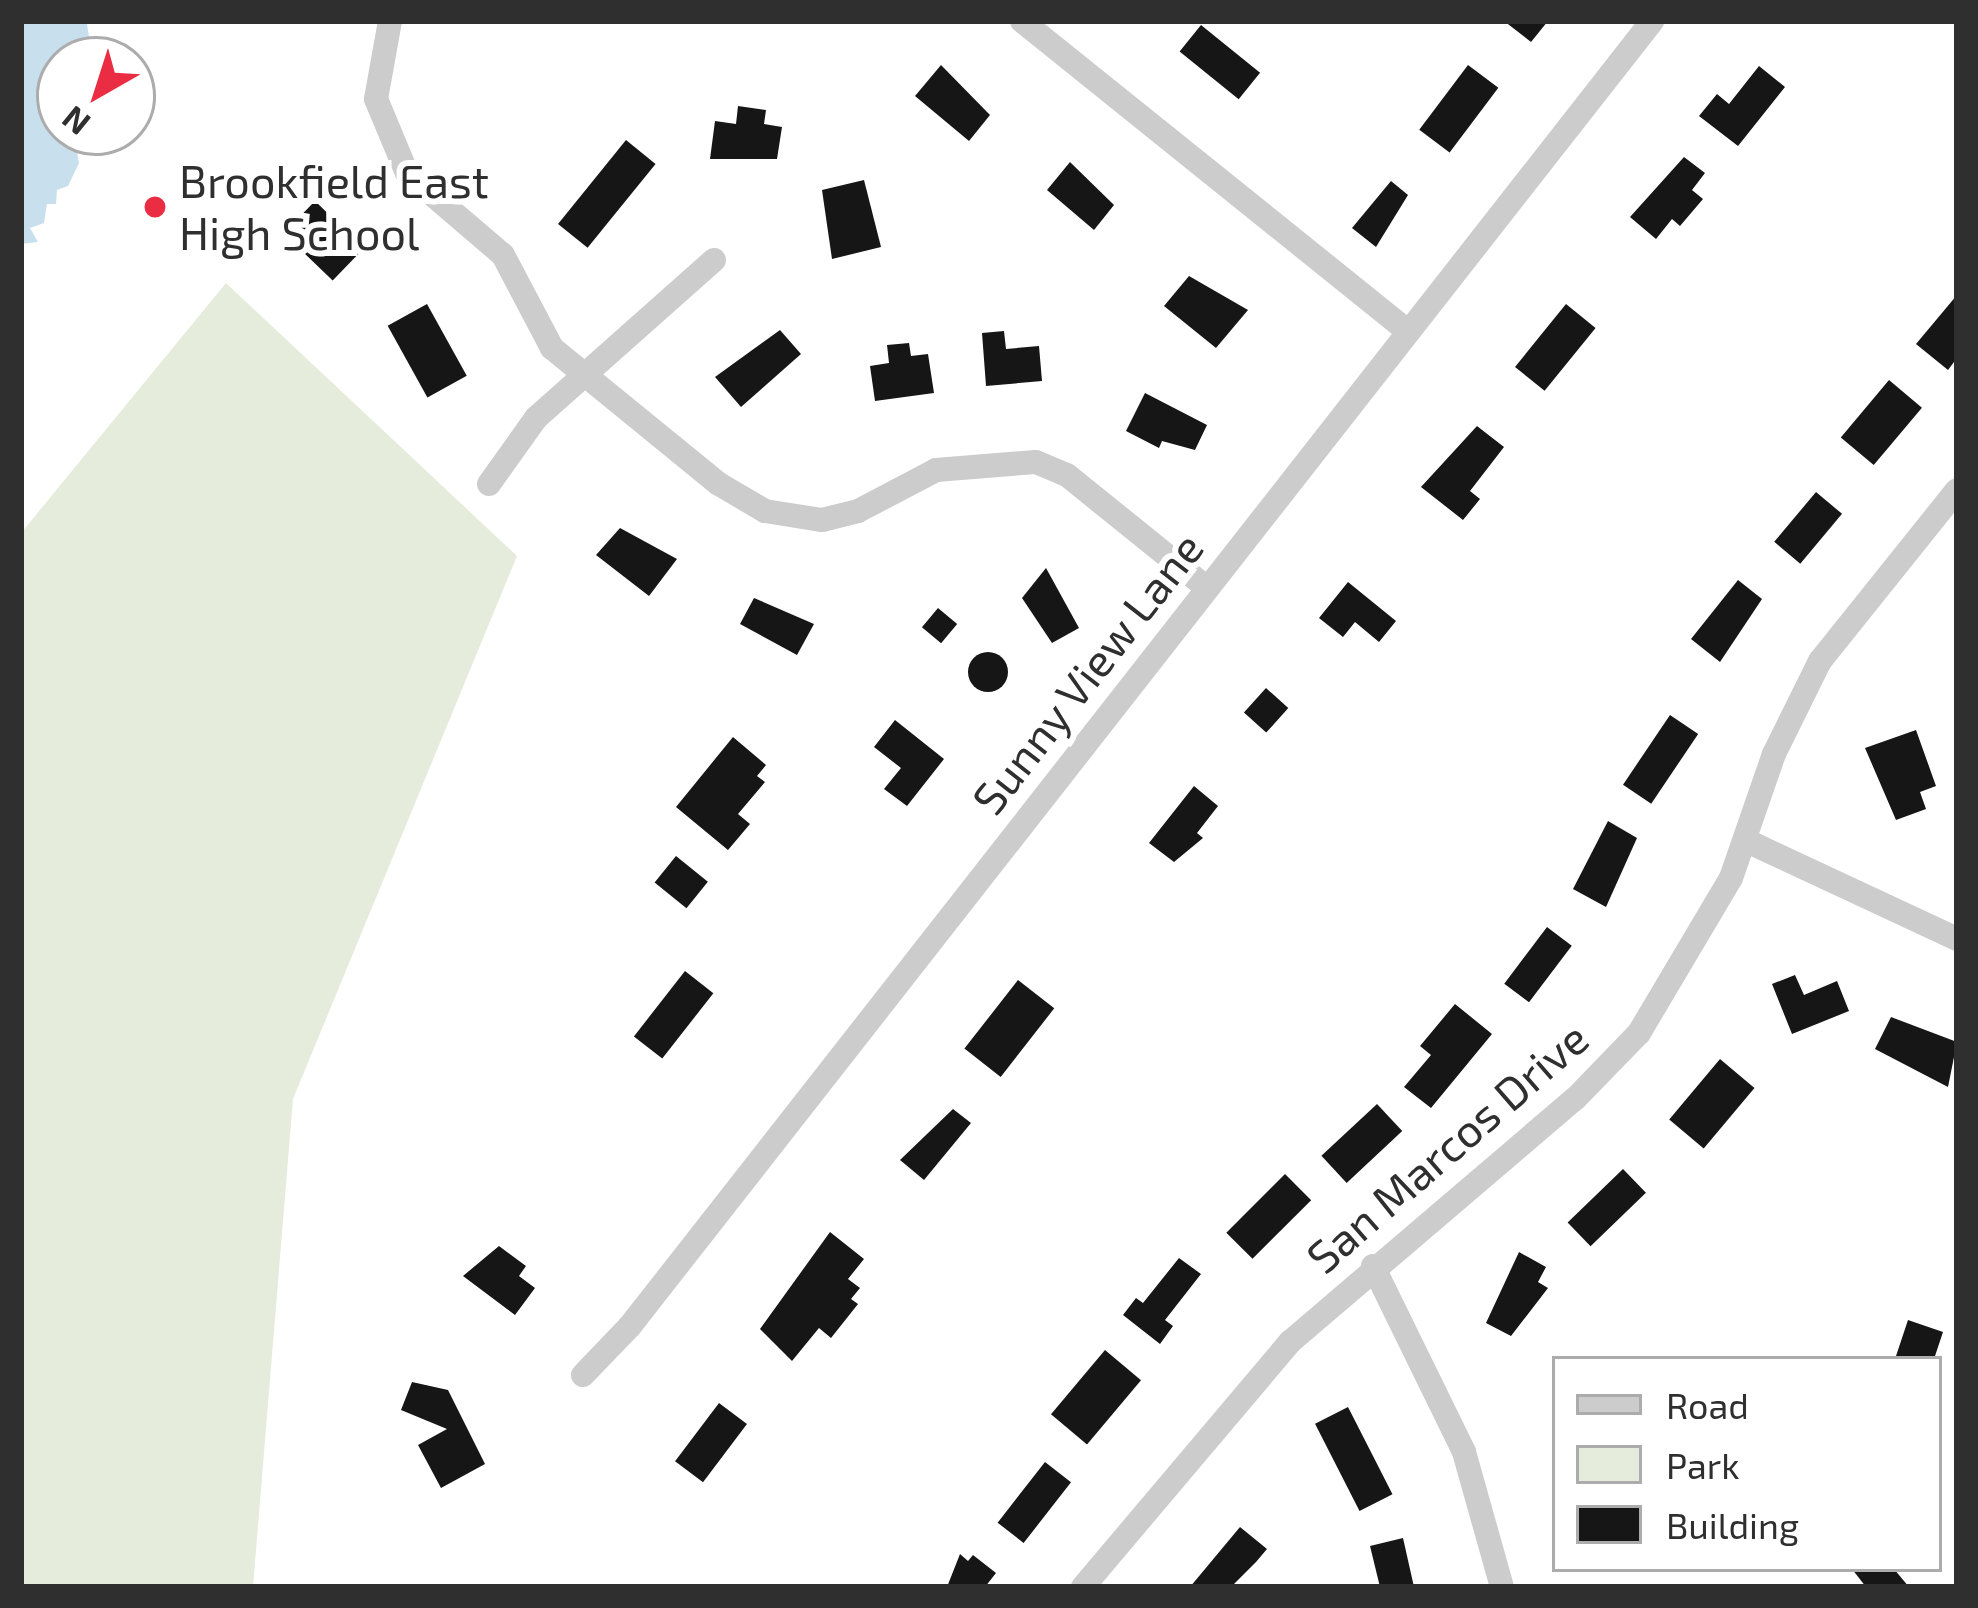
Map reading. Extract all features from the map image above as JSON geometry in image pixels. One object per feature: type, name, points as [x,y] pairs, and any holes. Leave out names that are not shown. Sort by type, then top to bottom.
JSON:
[{"type":"street","points":[[391,21],[375,78],[393,152],[424,191],[503,255],[541,336],[581,375],[765,512],[803,520],[840,517],[936,470],[1036,462],[1067,476],[1207,588]]},
{"type":"street","points":[[1022,21],[1407,330]]},
{"type":"street","name":"Sunny View Lane","points":[[583,1375],[1652,21]]},
{"type":"street","points":[[490,484],[514,443],[581,375],[714,260]]},
{"type":"street","name":"San Marcos Drive","points":[[1083,1587],[1240,1398],[1373,1266],[1606,1070],[1685,966],[1747,841],[1781,737],[1820,661],[1957,490]]},
{"type":"street","points":[[1747,841],[1957,939]]},
{"type":"street","points":[[1373,1266],[1464,1452],[1502,1587]]},
{"type":"green space","points":[[226,283],[517,556],[293,1099],[253,1587],[21,1587],[21,533]]},
{"type":"water","points":[[28,21],[87,24],[89,36],[36,36],[36,156],[78,156],[79,163],[68,186],[57,190],[56,204],[47,204],[44,223],[30,228],[38,242],[21,244],[21,27]]},
{"type":"building","points":[[1504,21],[1548,21],[1531,42]]},
{"type":"building","points":[[1201,25],[1260,73],[1239,99],[1180,51]]},
{"type":"building","points":[[941,65],[990,115],[969,141],[915,96]]},
{"type":"building","points":[[1468,65],[1498,88],[1450,153],[1419,130]]},
{"type":"building","points":[[1759,66],[1785,87],[1738,146],[1699,116],[1717,94],[1729,104]]},
{"type":"building","points":[[738,106],[766,110],[764,124],[782,127],[777,159],[710,159],[715,121],[736,124]]},
{"type":"building","points":[[626,140],[656,164],[588,248],[558,224]]},
{"type":"building","points":[[1684,157],[1705,173],[1692,190],[1703,199],[1680,226],[1672,219],[1656,239],[1630,217]]},
{"type":"building","points":[[1070,162],[1114,205],[1094,230],[1047,190]]},
{"type":"building","points":[[864,180],[881,247],[832,259],[822,190]]},
{"type":"building","points":[[1391,181],[1408,195],[1376,247],[1352,228]]},
{"type":"building","points":[[315,201],[364,248],[333,281],[284,233]]},
{"type":"building","points":[[1189,276],[1248,310],[1216,348],[1164,306]]},
{"type":"building","points":[[1957,295],[1957,358],[1948,370],[1916,344]]},
{"type":"building","points":[[427,304],[467,376],[427,398],[388,326]]},
{"type":"building","points":[[1566,304],[1596,328],[1545,391],[1515,367]]},
{"type":"building","points":[[780,330],[801,354],[741,407],[715,377]]},
{"type":"building","points":[[1004,331],[1006,349],[1039,346],[1042,381],[986,386],[982,333]]},
{"type":"building","points":[[909,343],[911,356],[928,354],[934,393],[875,401],[870,366],[889,363],[887,345]]},
{"type":"building","points":[[1889,380],[1922,408],[1874,465],[1841,437]]},
{"type":"building","points":[[1145,393],[1207,425],[1195,450],[1162,441],[1159,448],[1126,431]]},
{"type":"building","points":[[1477,426],[1504,447],[1470,491],[1480,499],[1463,520],[1421,487]]},
{"type":"building","points":[[1816,492],[1842,514],[1800,564],[1774,542]]},
{"type":"building","points":[[620,528],[677,559],[649,596],[596,555]]},
{"type":"building","points":[[1046,568],[1079,628],[1052,643],[1022,598]]},
{"type":"building","points":[[1738,580],[1762,599],[1720,662],[1691,639]]},
{"type":"building","points":[[1348,582],[1396,621],[1379,642],[1355,622],[1343,637],[1319,618]]},
{"type":"building","points":[[754,598],[814,624],[797,655],[740,624]]},
{"type":"building","points":[[938,608],[957,624],[941,643],[922,627]]},
{"type":"building","points":[[988,652],[1002,658],[1008,672],[1002,686],[988,692],[974,686],[968,672],[974,658]]},
{"type":"building","points":[[1266,688],[1288,708],[1266,733],[1244,713]]},
{"type":"building","points":[[1670,715],[1698,734],[1651,804],[1623,785]]},
{"type":"building","points":[[895,720],[944,759],[907,806],[884,789],[901,768],[874,747]]},
{"type":"building","points":[[1916,730],[1936,786],[1920,792],[1926,809],[1896,820],[1865,748]]},
{"type":"building","points":[[733,737],[766,765],[757,776],[765,782],[738,814],[750,824],[728,850],[676,807]]},
{"type":"building","points":[[1194,786],[1218,806],[1197,833],[1203,838],[1174,862],[1149,843]]},
{"type":"building","points":[[1608,821],[1637,838],[1606,907],[1573,889]]},
{"type":"building","points":[[676,856],[708,882],[686,908],[655,882]]},
{"type":"building","points":[[1547,927],[1572,946],[1529,1002],[1504,984]]},
{"type":"building","points":[[685,971],[713,993],[662,1059],[634,1036]]},
{"type":"building","points":[[1795,975],[1804,995],[1837,981],[1849,1011],[1792,1034],[1772,984]]},
{"type":"building","points":[[1018,980],[1054,1008],[1001,1077],[964,1049]]},
{"type":"building","points":[[1455,1004],[1492,1034],[1431,1108],[1404,1087],[1431,1055],[1420,1046]]},
{"type":"building","points":[[1891,1017],[1957,1042],[1948,1087],[1875,1049]]},
{"type":"building","points":[[1720,1059],[1754,1088],[1704,1148],[1669,1120]]},
{"type":"building","points":[[1377,1104],[1402,1131],[1347,1183],[1321,1156]]},
{"type":"building","points":[[953,1109],[971,1123],[924,1180],[900,1160]]},
{"type":"building","points":[[1623,1169],[1646,1193],[1591,1246],[1568,1222]]},
{"type":"building","points":[[1285,1174],[1311,1200],[1252,1259],[1226,1233]]},
{"type":"building","points":[[830,1232],[864,1259],[848,1279],[860,1288],[851,1299],[858,1304],[831,1338],[819,1328],[792,1361],[760,1329]]},
{"type":"building","points":[[499,1246],[526,1266],[519,1276],[535,1288],[515,1315],[463,1276]]},
{"type":"building","points":[[1519,1252],[1546,1267],[1538,1282],[1548,1288],[1511,1336],[1486,1323]]},
{"type":"building","points":[[1179,1258],[1201,1274],[1165,1320],[1173,1326],[1160,1344],[1123,1315],[1136,1298],[1143,1303]]},
{"type":"building","points":[[1908,1320],[1943,1332],[1935,1356],[1896,1356]]},
{"type":"building","points":[[1105,1350],[1141,1380],[1087,1445],[1051,1414]]},
{"type":"building","points":[[412,1382],[448,1390],[485,1464],[441,1488],[418,1445],[447,1429],[401,1410]]},
{"type":"building","points":[[719,1403],[747,1424],[703,1482],[675,1461]]},
{"type":"building","points":[[1348,1407],[1392,1494],[1360,1511],[1315,1424]]},
{"type":"building","points":[[1045,1462],[1071,1482],[1024,1543],[998,1523]]},
{"type":"building","points":[[1240,1527],[1267,1549],[1231,1587],[1190,1587]]},
{"type":"building","points":[[1403,1538],[1414,1587],[1380,1587],[1370,1546]]},
{"type":"building","points":[[960,1554],[968,1561],[973,1555],[996,1573],[985,1587],[947,1587]]},
{"type":"building","points":[[1854,1572],[1896,1572],[1909,1587],[1866,1587]]},
{"type":"place","name":"Brookfield East High School","points":[[155,207]]}]
